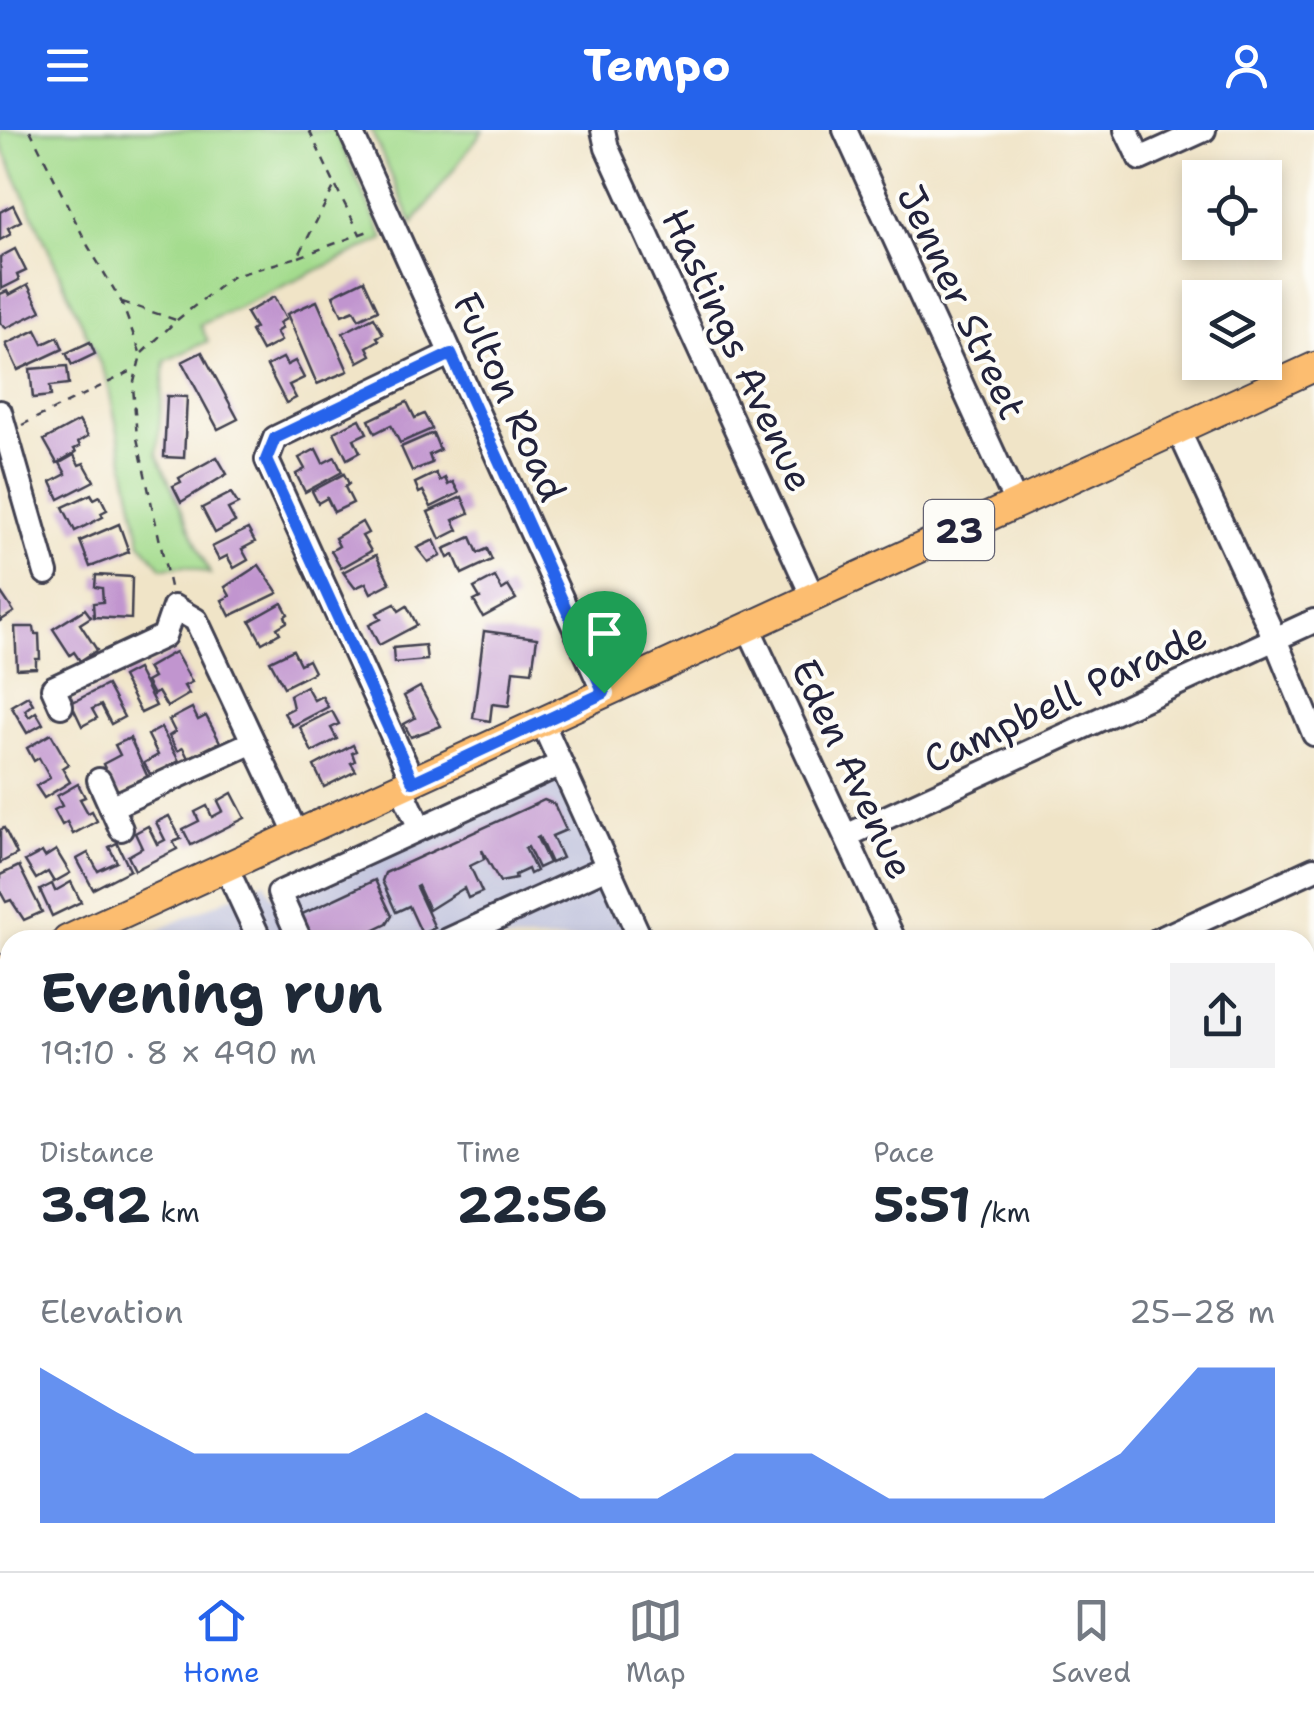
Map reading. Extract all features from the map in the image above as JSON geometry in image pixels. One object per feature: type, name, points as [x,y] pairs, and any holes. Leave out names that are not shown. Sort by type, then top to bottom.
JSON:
[{"type":"main road","name":"23","points":[[111,930],[226,868],[1314,366]]},
{"type":"street","name":"Fulton Road","points":[[350,130],[604,693]]},
{"type":"street","name":"Hastings Avenue","points":[[603,130],[607,148],[813,597]]},
{"type":"street","name":"Jenner Street","points":[[845,130],[1016,503]]},
{"type":"street","points":[[1126,130],[1140,159],[1204,130]]},
{"type":"street","points":[[420,828],[407,784],[266,460],[275,438],[451,354]]},
{"type":"street","points":[[3,421],[46,573]]},
{"type":"street","points":[[1178,429],[1275,639],[1314,734]]},
{"type":"street","points":[[61,706],[53,688],[164,636],[174,607],[196,620],[298,835]]},
{"type":"street","name":"Campbell Parade","points":[[846,836],[1314,621]]},
{"type":"street","name":"Eden Avenue","points":[[748,627],[889,930]]},
{"type":"street","points":[[542,722],[636,930]]},
{"type":"street","points":[[111,807],[253,742]]},
{"type":"street","points":[[296,930],[279,893],[560,764]]},
{"type":"street","points":[[98,780],[121,829]]},
{"type":"street","points":[[470,930],[607,867]]},
{"type":"street","points":[[226,868],[255,930]]},
{"type":"street","points":[[1180,930],[1314,869]]},
{"type":"path","points":[[30,130],[121,301],[141,355],[133,386],[137,438],[174,607]]},
{"type":"path","points":[[309,130],[360,235]]},
{"type":"path","points":[[298,257],[334,185]]},
{"type":"path","points":[[141,355],[231,277],[298,257],[392,220]]},
{"type":"path","points":[[121,301],[177,320]]},
{"type":"path","points":[[3,421],[36,421],[138,369]]},
{"type":"shaded area","points":[[561,764],[635,930],[159,930],[265,881],[272,896]]},
{"type":"green space","points":[[0,130],[335,130],[384,239],[200,325],[208,341],[165,361],[157,454],[210,574],[186,566],[162,568],[141,543],[107,379],[0,142]]},
{"type":"green space","points":[[371,130],[483,130],[413,224]]},
{"type":"building","points":[[13,205],[21,221],[8,228],[11,234],[0,240],[0,212]]},
{"type":"building","points":[[15,249],[26,271],[17,275],[19,280],[1,289],[0,257]]},
{"type":"building","points":[[364,280],[378,310],[359,319],[354,310],[342,315],[333,295]]},
{"type":"building","points":[[28,285],[41,311],[6,328],[0,323],[0,294],[7,291],[9,295]]},
{"type":"building","points":[[274,297],[286,319],[279,323],[282,328],[276,332],[281,341],[262,351],[246,313]]},
{"type":"building","points":[[317,301],[348,371],[317,384],[287,314]]},
{"type":"building","points":[[374,317],[383,334],[367,347],[371,355],[358,362],[343,333]]},
{"type":"building","points":[[36,330],[43,344],[58,337],[63,349],[18,370],[6,344]]},
{"type":"building","points":[[90,342],[95,354],[72,365],[66,353]]},
{"type":"building","points":[[202,352],[238,419],[218,429],[182,362]]},
{"type":"building","points":[[283,358],[287,365],[295,361],[304,378],[289,385],[296,398],[286,403],[267,366]]},
{"type":"building","points":[[67,366],[69,384],[50,386],[51,396],[33,398],[30,369]]},
{"type":"building","points":[[167,396],[187,397],[184,458],[164,457]]},
{"type":"building","points":[[407,402],[415,418],[424,414],[432,429],[400,443],[391,425],[375,433],[369,420]]},
{"type":"building","points":[[360,419],[367,433],[354,439],[360,452],[347,459],[334,432]]},
{"type":"building","points":[[79,421],[88,436],[78,442],[76,452],[57,463],[44,440]]},
{"type":"building","points":[[433,433],[440,450],[429,455],[432,463],[412,471],[401,447]]},
{"type":"building","points":[[316,449],[323,463],[335,457],[342,472],[305,492],[296,474],[305,469],[299,458]]},
{"type":"building","points":[[74,455],[79,465],[84,463],[94,481],[59,499],[51,482],[66,474],[60,463]]},
{"type":"building","points":[[217,457],[227,474],[181,502],[173,486],[181,482],[179,478]]},
{"type":"building","points":[[436,473],[440,481],[445,478],[448,485],[453,482],[459,493],[431,507],[415,483]]},
{"type":"building","points":[[344,474],[353,503],[334,512],[327,498],[318,503],[312,491]]},
{"type":"building","points":[[231,493],[238,504],[228,509],[235,522],[215,533],[202,508]]},
{"type":"building","points":[[91,494],[94,499],[100,496],[107,510],[101,513],[103,517],[75,531],[63,507]]},
{"type":"building","points":[[462,497],[469,513],[453,520],[458,530],[440,539],[428,512]]},
{"type":"building","points":[[362,522],[368,533],[362,536],[371,551],[341,568],[331,551],[339,546],[335,538]]},
{"type":"building","points":[[119,524],[129,552],[90,567],[80,541]]},
{"type":"building","points":[[248,529],[255,542],[242,549],[248,560],[234,568],[227,556],[219,560],[212,547]]},
{"type":"building","points":[[471,537],[478,553],[487,549],[492,560],[462,574],[454,555],[448,558],[444,549]]},
{"type":"building","points":[[434,540],[441,556],[428,562],[417,548]]},
{"type":"building","points":[[376,555],[390,583],[371,593],[366,583],[355,588],[343,572]]},
{"type":"building","points":[[259,565],[278,593],[230,616],[222,600],[230,596],[225,587]]},
{"type":"building","points":[[96,575],[132,577],[131,619],[94,617],[93,603],[103,602],[102,588],[95,587]]},
{"type":"building","points":[[495,577],[502,590],[508,586],[516,599],[483,617],[474,601],[480,598],[474,588]]},
{"type":"building","points":[[0,591],[14,612],[0,621]]},
{"type":"building","points":[[282,603],[288,614],[287,622],[277,628],[280,633],[262,643],[250,621]]},
{"type":"building","points":[[395,604],[399,611],[407,606],[417,625],[379,645],[369,625],[381,619],[377,613]]},
{"type":"building","points":[[85,609],[91,617],[80,624],[97,650],[80,661],[74,652],[70,655],[53,629]]},
{"type":"building","points":[[15,627],[34,627],[35,634],[39,634],[40,659],[36,659],[36,668],[17,669]]},
{"type":"building","points":[[484,631],[537,638],[532,672],[513,670],[509,706],[492,704],[490,721],[473,718]]},
{"type":"building","points":[[425,645],[427,660],[394,663],[393,648]]},
{"type":"building","points":[[293,650],[300,664],[308,660],[314,672],[284,687],[270,661]]},
{"type":"building","points":[[175,652],[192,682],[184,686],[189,694],[167,707],[158,692],[153,695],[146,682],[153,678],[147,668]]},
{"type":"building","points":[[137,669],[156,706],[141,713],[122,677]]},
{"type":"building","points":[[107,685],[124,717],[111,724],[101,705],[92,709],[97,718],[82,726],[71,703]]},
{"type":"building","points":[[306,686],[314,700],[322,696],[328,707],[292,726],[284,713],[293,708],[290,695]]},
{"type":"building","points":[[420,687],[441,726],[411,737],[404,724],[415,718],[404,696]]},
{"type":"building","points":[[28,696],[33,704],[25,710],[29,717],[36,712],[43,724],[27,733],[11,706]]},
{"type":"building","points":[[192,708],[198,720],[206,716],[220,742],[188,758],[183,748],[177,751],[169,736],[175,732],[169,720]]},
{"type":"building","points":[[332,711],[339,724],[331,728],[337,739],[312,752],[300,727]]},
{"type":"building","points":[[161,728],[179,761],[151,776],[144,763],[158,755],[148,735]]},
{"type":"building","points":[[51,734],[68,764],[62,768],[70,782],[44,798],[36,786],[50,778],[39,758],[34,761],[27,748]]},
{"type":"building","points":[[130,738],[149,780],[117,795],[103,764],[120,755],[115,745]]},
{"type":"building","points":[[353,745],[355,761],[351,763],[356,771],[324,787],[314,766]]},
{"type":"building","points":[[78,784],[85,797],[80,799],[97,821],[73,834],[67,822],[62,825],[54,810],[62,806],[57,796]]},
{"type":"building","points":[[232,793],[245,818],[191,845],[183,829],[199,821],[195,812],[207,806],[212,817],[223,811],[218,801]]},
{"type":"building","points":[[544,800],[554,804],[566,830],[552,836],[562,858],[551,863],[539,837],[549,863],[538,868],[528,847],[525,848],[536,871],[530,874],[528,869],[515,875],[516,879],[500,882],[482,850],[484,859],[470,866],[482,892],[468,898],[464,888],[429,910],[416,887],[435,928],[431,930],[420,930],[409,906],[396,912],[382,881],[385,873]]},
{"type":"building","points":[[169,816],[181,839],[173,842],[177,849],[135,870],[128,856],[142,848],[135,833],[148,826],[157,844],[165,840],[156,822]]},
{"type":"building","points":[[4,828],[17,854],[0,863],[0,830]]},
{"type":"building","points":[[117,843],[130,870],[93,889],[77,859],[88,853],[98,871],[117,862],[109,847]]},
{"type":"building","points":[[56,850],[70,873],[54,882],[48,872],[36,879],[25,861]]},
{"type":"building","points":[[19,866],[42,912],[24,920],[0,891],[0,875]]},
{"type":"building","points":[[375,880],[392,916],[387,924],[375,930],[307,930],[300,915]]},
{"type":"building","points":[[71,882],[81,902],[52,916],[40,890],[52,884],[55,891]]},
{"type":"route","points":[[451,354],[604,693],[413,782],[266,460],[275,438],[451,354]]}]
